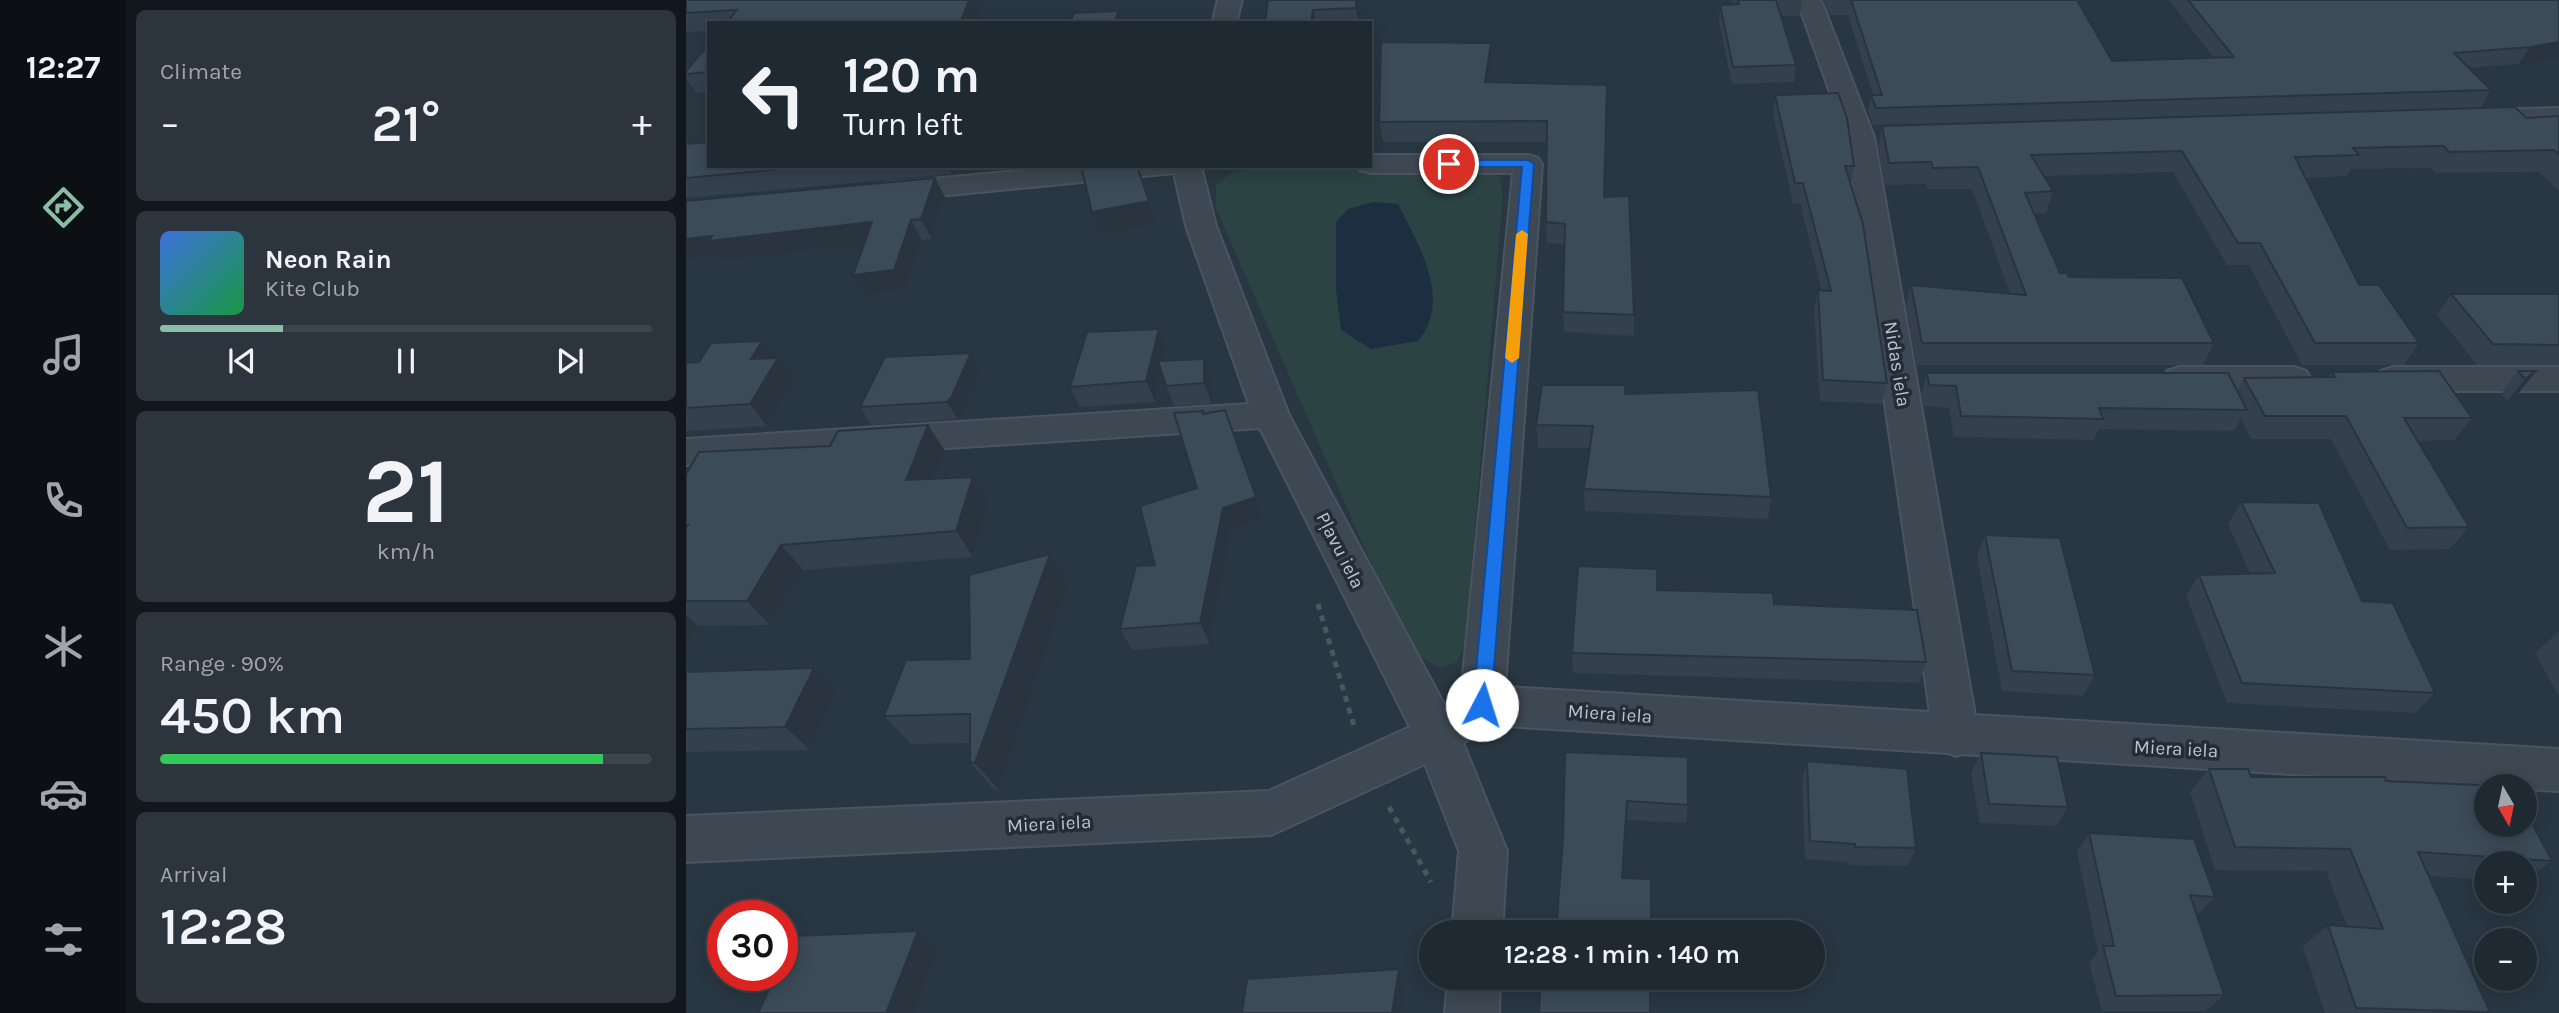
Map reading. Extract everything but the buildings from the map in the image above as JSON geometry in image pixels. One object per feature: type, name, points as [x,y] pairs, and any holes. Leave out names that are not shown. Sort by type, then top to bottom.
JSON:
[{"type":"street","points":[[1225,21],[1230,0]]},
{"type":"street","name":"Nidas iela","points":[[1809,0],[1874,137],[1915,380],[1956,736]]},
{"type":"street","points":[[2447,119],[2559,116]]},
{"type":"street","points":[[1372,164],[1528,164],[1482,705]]},
{"type":"street","points":[[853,195],[1145,168]]},
{"type":"street","name":"Pļavu iela","points":[[1187,168],[1201,226],[1271,415],[1437,736],[1483,851],[1478,920]]},
{"type":"street","points":[[2148,379],[2326,379]]},
{"type":"street","points":[[2367,379],[2559,379]]},
{"type":"street","points":[[686,452],[1271,415]]},
{"type":"street","name":"Miera iela","points":[[686,839],[1271,813],[1437,736],[1482,705],[2559,771]]},
{"type":"street","points":[[1458,990],[1472,1013]]},
{"type":"path","points":[[1317,601],[1367,768],[1433,885]]},
{"type":"green space","points":[[1267,168],[1469,168],[1499,176],[1503,193],[1465,646],[1457,662],[1440,668],[1421,657],[1386,597],[1216,208],[1216,184],[1233,172]]},
{"type":"water","points":[[1373,202],[1398,204],[1429,272],[1432,308],[1428,325],[1418,341],[1371,349],[1341,330],[1336,289],[1336,222],[1348,209]]},
{"type":"slow traffic","points":[[1512,358],[1522,234]]},
{"type":"route","points":[[1449,164],[1528,164],[1482,705]]}]
